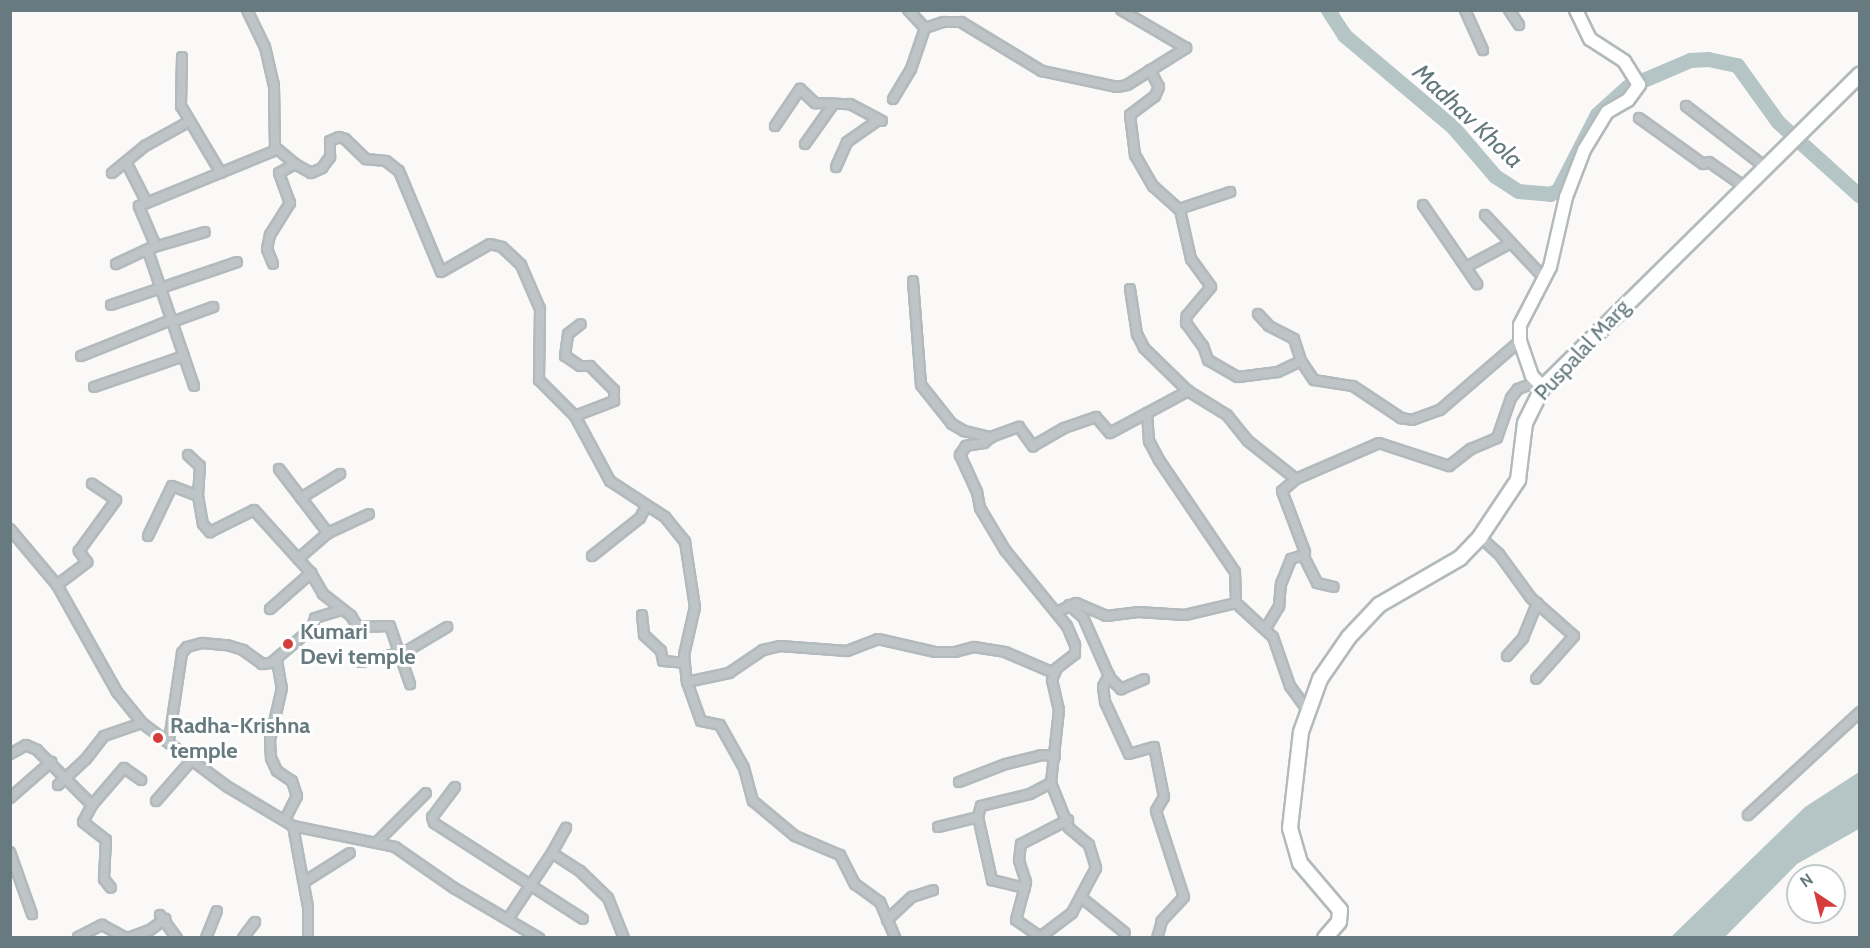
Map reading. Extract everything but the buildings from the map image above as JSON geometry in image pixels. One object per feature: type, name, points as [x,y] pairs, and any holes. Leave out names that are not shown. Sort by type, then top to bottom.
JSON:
[{"type":"main road","name":"Puspalal Marg","points":[[1325,938],[1339,922],[1341,910],[1300,863],[1290,828],[1291,798],[1306,708],[1333,658],[1364,619],[1398,591],[1460,558],[1480,537],[1518,480],[1525,423],[1539,384],[1745,187],[1762,166],[1802,132],[1860,75]]},
{"type":"street","points":[[246,10],[265,47],[274,85],[276,150]]},
{"type":"street","points":[[909,10],[925,28]]},
{"type":"street","points":[[925,28],[944,22],[961,22],[1042,71],[1101,86],[1127,85],[1186,48],[1121,10]]},
{"type":"street","points":[[1465,10],[1483,50]]},
{"type":"street","points":[[1509,10],[1519,25]]},
{"type":"street","points":[[1334,587],[1317,583],[1303,555],[1305,552],[1282,490],[1296,479],[1379,443],[1449,466],[1471,449],[1497,438],[1512,398],[1518,389],[1539,384],[1520,341],[1524,314],[1545,279],[1559,238],[1566,197],[1584,150],[1607,112],[1637,89],[1638,80],[1633,71],[1590,39],[1576,10]]},
{"type":"street","points":[[893,99],[911,69],[925,28]]},
{"type":"street","points":[[182,57],[181,106],[221,173]]},
{"type":"street","points":[[1150,70],[1160,87],[1155,96],[1130,115],[1135,155],[1153,186],[1179,209],[1191,259],[1211,287],[1185,319],[1208,360],[1238,377],[1278,372],[1301,361]]},
{"type":"street","points":[[775,126],[800,89],[815,103],[832,106],[850,104],[880,120],[847,142],[836,167]]},
{"type":"street","points":[[805,144],[832,106]]},
{"type":"street","points":[[1686,106],[1762,166]]},
{"type":"street","points":[[1639,118],[1703,164],[1709,162],[1745,187]]},
{"type":"street","points":[[112,172],[145,146],[190,121]]},
{"type":"street","points":[[276,150],[311,173],[322,168],[330,157],[330,141],[339,137],[345,139],[366,159],[386,161],[399,171],[441,272],[490,244],[502,248],[518,261],[540,309],[539,380],[574,416],[610,482],[672,524],[688,551],[695,616],[684,663],[687,682],[701,721],[720,726],[744,768],[753,801],[795,837],[840,855],[855,884],[880,902],[895,938]]},
{"type":"street","points":[[194,386],[149,254],[154,242],[139,206],[276,150]]},
{"type":"street","points":[[126,162],[147,203]]},
{"type":"street","points":[[273,264],[267,249],[270,235],[290,203],[279,173],[295,164]]},
{"type":"street","points":[[1179,209],[1230,192]]},
{"type":"street","points":[[1423,205],[1477,284]]},
{"type":"street","points":[[1485,215],[1545,279]]},
{"type":"street","points":[[116,264],[151,248],[205,232]]},
{"type":"street","points":[[1466,267],[1511,243]]},
{"type":"street","points":[[111,305],[237,262]]},
{"type":"street","points":[[913,281],[921,385],[952,424],[964,432],[991,437]]},
{"type":"street","points":[[1130,289],[1137,334],[1144,348],[1188,391],[1227,415],[1248,441],[1296,479]]},
{"type":"street","points":[[81,356],[213,307]]},
{"type":"street","points":[[1258,314],[1269,326],[1294,339],[1301,361],[1314,380],[1353,386],[1386,408],[1412,420],[1440,410],[1520,341]]},
{"type":"street","points":[[574,416],[614,400],[614,390],[590,366],[580,366],[565,356],[568,334],[581,324]]},
{"type":"street","points":[[94,387],[184,356]]},
{"type":"street","points":[[1054,674],[1075,654],[1067,626],[993,532],[961,462],[966,446],[984,443],[991,437],[1019,427],[1033,446],[1064,428],[1096,417],[1110,433],[1188,391]]},
{"type":"street","points":[[1147,413],[1149,441],[1159,460],[1235,572],[1236,603],[1266,628],[1273,638],[1290,686],[1306,708]]},
{"type":"street","points":[[188,455],[200,466],[198,496],[203,524],[210,532],[254,510],[311,573],[323,594],[358,627],[390,626],[410,684]]},
{"type":"street","points":[[279,469],[328,533]]},
{"type":"street","points":[[301,498],[340,474]]},
{"type":"street","points":[[57,585],[87,562],[79,552],[116,500],[92,484]]},
{"type":"street","points":[[148,536],[172,486],[198,496]]},
{"type":"street","points":[[592,556],[640,518],[646,506]]},
{"type":"street","points":[[298,560],[328,533],[369,514]]},
{"type":"street","points":[[11,532],[57,585],[117,692],[142,723],[169,740],[191,761],[289,823],[395,848],[539,938]]},
{"type":"street","points":[[1480,537],[1499,554],[1537,603],[1574,636],[1536,679]]},
{"type":"street","points":[[1266,628],[1279,606],[1287,562],[1303,555]]},
{"type":"street","points":[[270,609],[311,573]]},
{"type":"street","points":[[1057,612],[1079,603],[1106,616],[1138,612],[1185,615],[1236,603]]},
{"type":"street","points":[[1507,656],[1523,638],[1537,603]]},
{"type":"street","points":[[1070,605],[1083,617],[1109,675],[1121,689],[1144,679]]},
{"type":"street","points":[[169,740],[182,653],[188,647],[202,642],[227,645],[243,650],[262,664],[277,661],[312,628],[315,618],[341,610]]},
{"type":"street","points":[[642,615],[644,634],[661,651],[663,661],[684,663]]},
{"type":"street","points":[[361,662],[400,654],[447,627]]},
{"type":"street","points":[[687,682],[729,673],[763,650],[780,646],[847,651],[878,639],[935,652],[955,652],[974,647],[1005,652],[1054,674]]},
{"type":"street","points":[[277,661],[282,688],[270,740],[270,758],[277,771],[292,781],[297,796],[289,823],[304,882],[308,938]]},
{"type":"street","points":[[1054,674],[1059,710],[1051,783],[1068,820],[1073,832],[1089,845],[1096,859],[1095,875],[1072,913],[1039,937],[1016,920],[1025,888],[1021,844],[1068,820]]},
{"type":"street","points":[[1109,675],[1103,687],[1105,702],[1129,754],[1154,747],[1164,797],[1156,811],[1184,897],[1162,921],[1157,938]]},
{"type":"street","points":[[1748,814],[1860,712]]},
{"type":"street","points":[[58,785],[104,736],[142,723]]},
{"type":"street","points":[[10,754],[26,745],[51,762],[92,805]]},
{"type":"street","points":[[959,782],[1006,764],[1041,755],[1055,756]]},
{"type":"street","points":[[156,801],[191,761]]},
{"type":"street","points":[[10,798],[51,762]]},
{"type":"street","points":[[111,888],[104,879],[106,840],[83,822],[92,805],[124,768],[141,780]]},
{"type":"street","points":[[1025,888],[992,880],[978,817],[981,806],[1030,794],[1051,783]]},
{"type":"street","points":[[455,787],[432,818],[434,823],[583,919]]},
{"type":"street","points":[[377,842],[426,793]]},
{"type":"street","points":[[938,827],[978,817]]},
{"type":"street","points":[[508,919],[566,828]]},
{"type":"street","points":[[10,852],[32,914]]},
{"type":"street","points":[[304,882],[350,852]]},
{"type":"street","points":[[552,853],[580,871],[608,898],[624,938]]},
{"type":"street","points":[[887,920],[912,897],[933,890]]},
{"type":"street","points":[[1082,898],[1125,933]]},
{"type":"street","points":[[206,938],[217,911]]},
{"type":"street","points":[[78,937],[102,925],[127,938],[150,930],[162,917],[177,938]]},
{"type":"street","points":[[243,938],[255,922]]},
{"type":"shaded area","points":[[1859,772],[1859,829],[1797,864],[1786,864],[1786,875],[1725,937],[1671,937],[1805,807]]},
{"type":"waterway","name":"Madhav Khola","points":[[1328,10],[1344,35],[1453,127],[1495,176],[1518,191],[1550,194],[1558,190],[1597,114],[1627,87],[1690,60],[1708,59],[1737,65],[1778,122],[1860,196]]},
{"type":"place","name":"Kumari Devi temple","points":[[288,644]]},
{"type":"place","name":"Radha-Krishna temple","points":[[158,738]]}]
